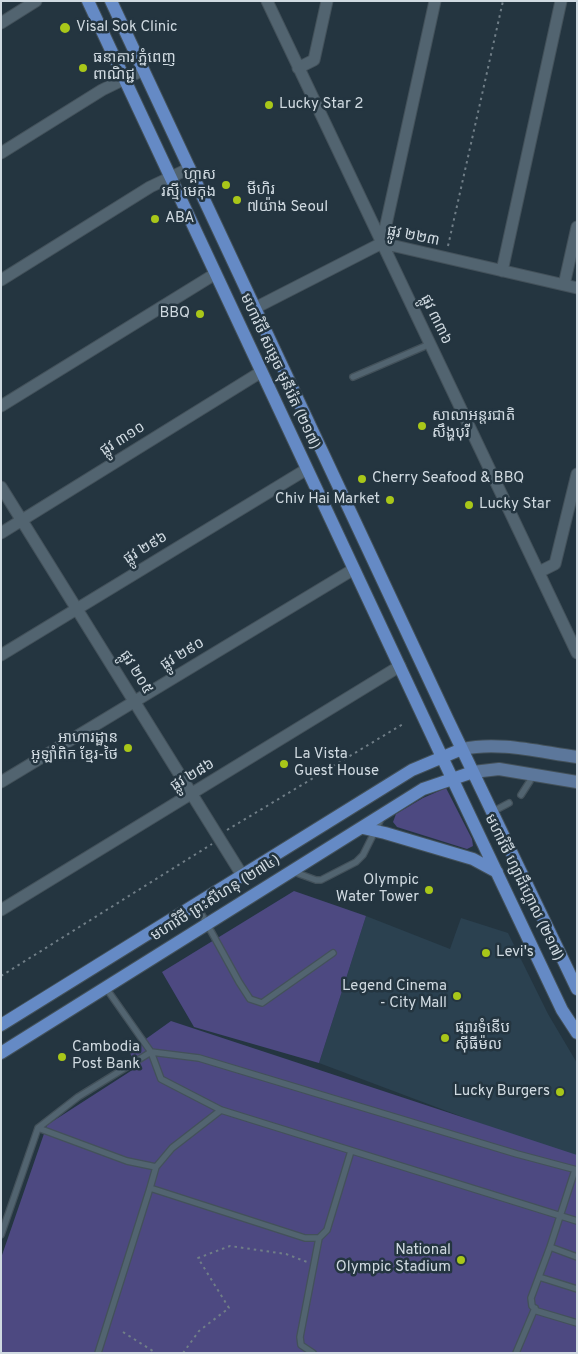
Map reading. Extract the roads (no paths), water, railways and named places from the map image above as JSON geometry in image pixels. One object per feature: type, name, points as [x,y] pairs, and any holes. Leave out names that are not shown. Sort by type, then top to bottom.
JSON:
[{"type":"main road","name":"មហាវិថី សម្តេច មុនីរ៉េត (២១៧)","points":[[88,1],[442,757]]},
{"type":"main road","name":"មហាវិថី សម្តេច មុនីរ៉េត (២១៧)","points":[[112,1],[462,749]]},
{"type":"main road","points":[[462,749],[473,746],[500,745],[577,757]]},
{"type":"main road","name":"មហាវិថី ព្រះសីហនុ (២៧៤)","points":[[1,1025],[412,770],[462,749]]},
{"type":"main road","name":"មហាវិថី ហ្សាដឹហ្គោល (២១៧)","points":[[462,749],[577,989]]},
{"type":"main road","name":"មហាវិថី ហ្សាដឹហ្គោល (២១៧)","points":[[442,757],[562,1010],[577,1033]]},
{"type":"main road","points":[[473,772],[499,770],[577,782]]},
{"type":"main road","name":"មហាវិថី ព្រះសីហនុ (២៧៤)","points":[[1,1054],[292,871],[369,829],[384,814],[423,789],[473,772]]},
{"type":"main road","points":[[369,829],[473,859],[497,872]]},
{"type":"street","points":[[1,23],[36,1]]},
{"type":"street","name":"ផ្លូវ ៣៣៦","points":[[267,1],[577,653]]},
{"type":"street","points":[[298,68],[314,60],[327,1]]},
{"type":"street","points":[[382,243],[435,1]]},
{"type":"street","points":[[502,271],[561,1]]},
{"type":"street","points":[[1,153],[102,90],[144,70]]},
{"type":"street","points":[[1,280],[150,188],[190,168]]},
{"type":"street","points":[[564,285],[577,227]]},
{"type":"street","name":"ផ្លូវ ២២៣","points":[[255,308],[382,243],[577,288]]},
{"type":"street","points":[[1,406],[215,274]]},
{"type":"street","name":"ផ្លូវ ៣១០","points":[[1,533],[261,372]]},
{"type":"street","name":"ផ្លូវ ២៩៦","points":[[1,655],[307,469]]},
{"type":"street","points":[[539,572],[555,564],[577,474]]},
{"type":"street","name":"ផ្លូវ ២០៥","points":[[1,487],[242,876]]},
{"type":"street","name":"ផ្លូវ ២៩០","points":[[1,782],[354,569]]},
{"type":"street","name":"ផ្លូវ ២៨៦","points":[[2,909],[400,666]]},
{"type":"lane","points":[[353,377],[430,344]]},
{"type":"lane","points":[[521,795],[530,782],[532,775]]},
{"type":"lane","points":[[492,812],[509,803]]},
{"type":"lane","points":[[292,871],[321,880],[356,862],[363,855],[369,829]]},
{"type":"lane","points":[[196,904],[250,999],[262,1003],[333,953]]},
{"type":"lane","points":[[106,988],[151,1052],[161,1079],[221,1110],[577,1220]]},
{"type":"lane","points":[[1,1235],[38,1128],[78,1098],[151,1052],[199,1058],[576,1170],[531,1298],[532,1306],[537,1311],[577,1323]]},
{"type":"lane","points":[[98,1353],[156,1167],[172,1148],[221,1110]]},
{"type":"lane","points":[[38,1128],[126,1161],[156,1167]]},
{"type":"lane","points":[[313,1353],[301,1345],[300,1337],[319,1238],[327,1230],[351,1151]]},
{"type":"lane","points":[[150,1188],[305,1238],[319,1238]]},
{"type":"lane","points":[[550,1247],[577,1257]]},
{"type":"lane","points":[[539,1277],[577,1289]]},
{"type":"lane","points":[[516,1353],[535,1308]]},
{"type":"place","name":"Visal Sok Clinic","points":[[65,28]]},
{"type":"place","name":"ធនាគារ ភ្នំពេញ ពាណិជ្ជ","points":[[83,68]]},
{"type":"place","name":"Lucky Star 2","points":[[269,105]]},
{"type":"place","name":"ហ្គាស រស្មី មេកុង","points":[[226,185]]},
{"type":"place","name":"មីហិរ ៧យ៉ាង Seoul","points":[[237,200]]},
{"type":"place","name":"ABA","points":[[155,219]]},
{"type":"place","name":"BBQ","points":[[200,314]]},
{"type":"place","name":"សាលាអន្តរជាតិ សឹង្ហបុរី","points":[[422,426]]},
{"type":"place","name":"Cherry Seafood & BBQ","points":[[362,479]]},
{"type":"place","name":"Chiv Hai Market","points":[[390,500]]},
{"type":"place","name":"Lucky Star","points":[[469,505]]},
{"type":"place","name":"អាហារដ្ឋាន អូឡាំពិក ខ្មែរ-ថៃ","points":[[128,748]]},
{"type":"place","name":"La Vista Guest House","points":[[284,764]]},
{"type":"place","name":"Olympic Water Tower","points":[[429,890]]},
{"type":"place","name":"Levi's","points":[[486,953]]},
{"type":"place","name":"Legend Cinema - City Mall","points":[[457,996]]},
{"type":"place","name":"ផ្សារទំនើប ស៊ីធីម៉ល","points":[[445,1038]]},
{"type":"place","name":"Cambodia Post Bank","points":[[62,1057]]},
{"type":"place","name":"Lucky Burgers","points":[[560,1092]]},
{"type":"place","name":"National Olympic Stadium","points":[[461,1260]]}]
